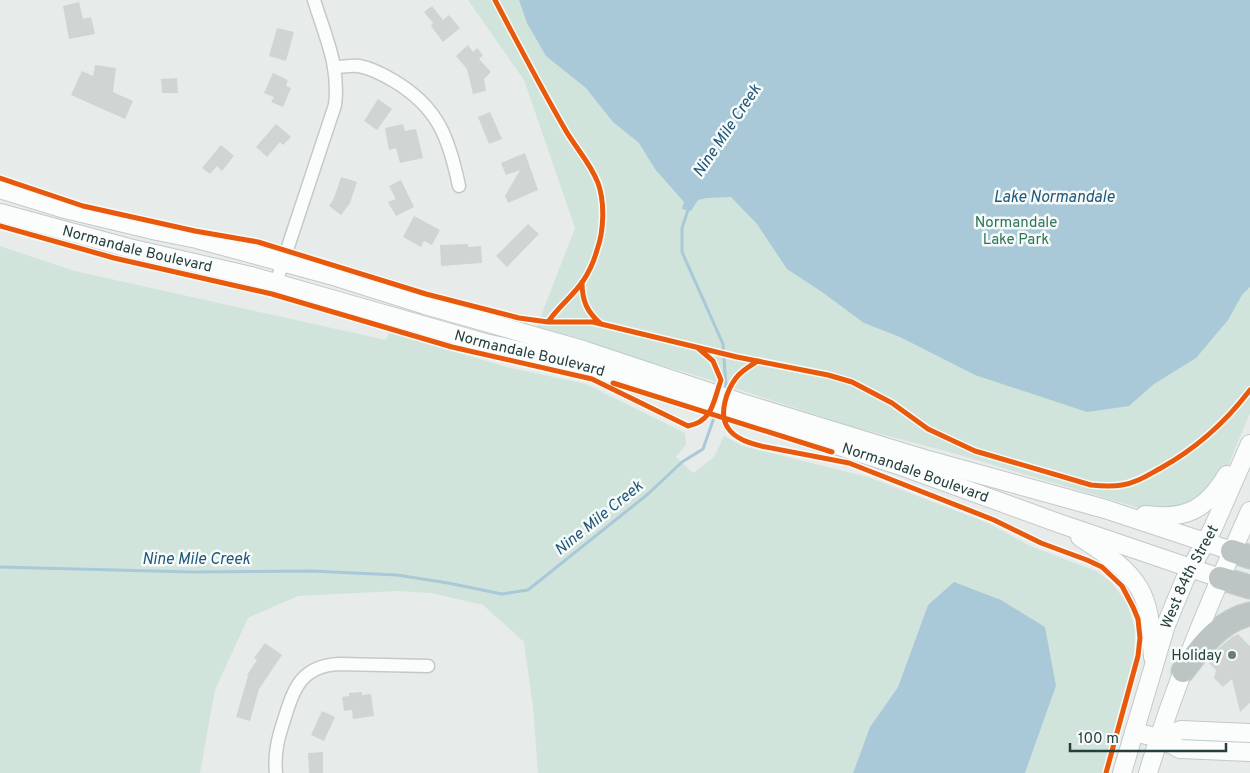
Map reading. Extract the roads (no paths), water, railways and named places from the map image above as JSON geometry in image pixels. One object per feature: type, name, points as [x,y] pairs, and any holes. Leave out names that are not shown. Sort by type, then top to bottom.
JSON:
[{"type":"highway","name":"Normandale Boulevard","points":[[1220,578],[1250,588]]},
{"type":"highway","points":[[1183,671],[1206,640],[1222,626],[1239,616],[1250,614]]},
{"type":"main road","name":"Normandale Boulevard","points":[[0,189],[70,210],[158,232],[197,239],[282,262],[583,350],[702,396]]},
{"type":"main road","name":"Normandale Boulevard","points":[[0,213],[129,248],[276,282],[485,343],[575,363],[702,396],[1105,509],[1241,554]]},
{"type":"main road","name":"Normandale Boulevard","points":[[738,407],[1061,524],[1220,578]]},
{"type":"main road","points":[[1105,509],[1160,517],[1177,516],[1195,509],[1209,500],[1216,492],[1250,436]]},
{"type":"main road","name":"West 84th Street","points":[[1122,773],[1166,624],[1191,569],[1206,542],[1250,444]]},
{"type":"main road","name":"West 84th Street","points":[[1148,773],[1183,671],[1220,578],[1241,554],[1250,511]]},
{"type":"main road","points":[[1061,524],[1119,565],[1139,588],[1145,602],[1148,617],[1154,665]]},
{"type":"main road","points":[[1159,738],[1181,730],[1250,733]]},
{"type":"main road","points":[[1134,732],[1159,738],[1180,750],[1250,752]]},
{"type":"street","points":[[276,282],[335,105],[337,89],[335,67],[314,0]]},
{"type":"street","points":[[335,67],[359,66],[386,76],[410,90],[422,101],[435,117],[447,141],[459,186]]},
{"type":"street","points":[[276,773],[276,748],[291,699],[296,687],[314,670],[326,665],[339,664],[428,666]]},
{"type":"water","name":"Lake Normandale","points":[[519,0],[1250,0],[1250,287],[1242,295],[1228,320],[1196,358],[1154,384],[1129,406],[1087,412],[975,375],[900,337],[864,323],[787,269],[757,224],[731,197],[698,200],[691,211],[682,209],[684,202],[655,169],[639,143],[613,122],[586,88],[546,56],[527,23]]},
{"type":"water","points":[[954,582],[1001,600],[1045,627],[1056,686],[1025,773],[853,773],[870,727],[898,687],[928,605]]},
{"type":"waterway","name":"Nine Mile Creek","points":[[689,207],[682,228],[682,252],[723,344],[725,390]]},
{"type":"waterway","name":"Nine Mile Creek","points":[[0,567],[192,572],[311,571],[397,575],[502,594],[528,590],[648,494],[682,462],[703,449],[716,412]]},
{"type":"place","name":"Holiday","points":[[1232,655]]},
{"type":"park label","name":"Normandale Lake Park","points":[[1016,230]]}]
